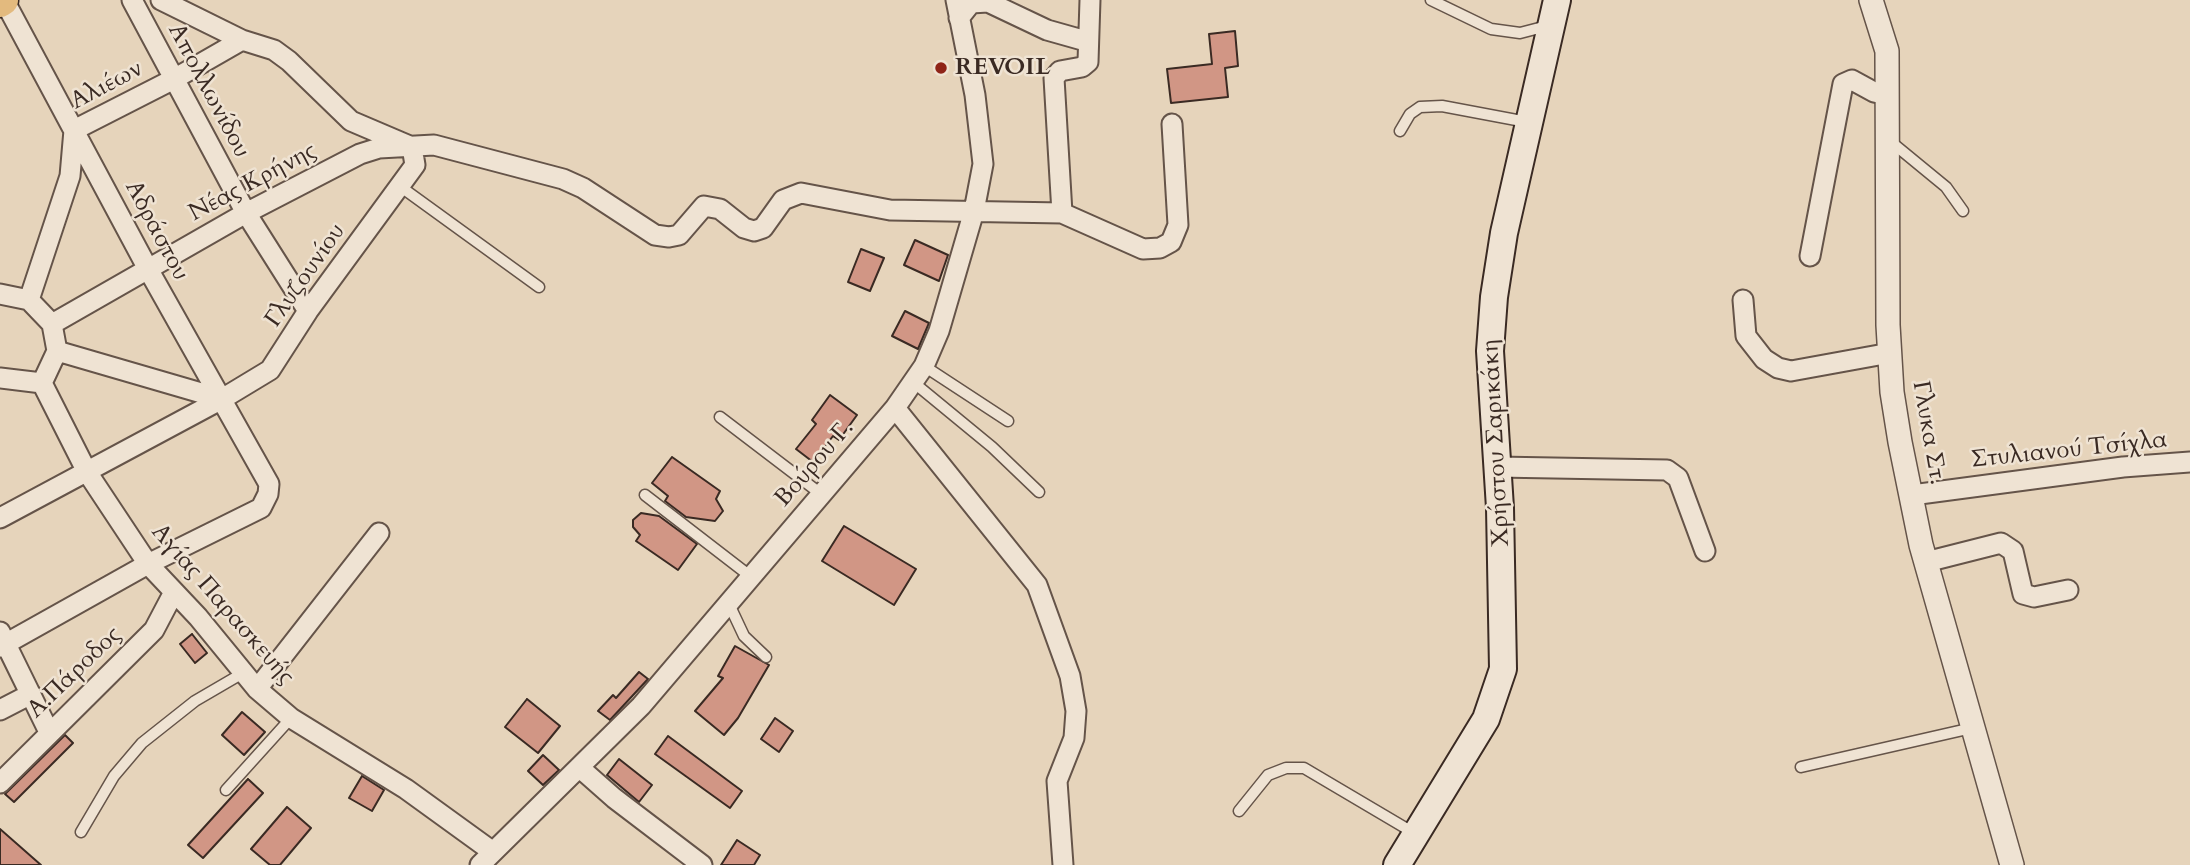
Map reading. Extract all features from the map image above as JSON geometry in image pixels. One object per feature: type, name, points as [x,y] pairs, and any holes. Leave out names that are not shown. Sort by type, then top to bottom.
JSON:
[{"type":"main road","name":"Χρήστου Σαρικάκη","points":[[1397,865],[1486,719],[1503,669],[1505,646],[1490,351],[1494,298],[1504,233],[1527,122],[1554,13]]},
{"type":"street","name":"Απολλωνίδου","points":[[132,0],[246,213],[308,311]]},
{"type":"street","points":[[161,0],[242,40],[274,50],[351,121],[413,156]]},
{"type":"street","points":[[1062,213],[1054,78],[1060,71],[1086,65],[1090,0]]},
{"type":"street","name":"Γλυκα Στ.","points":[[1871,0],[1887,51],[1887,249],[1890,353],[1896,417],[1926,562],[2012,865]]},
{"type":"street","name":"Αδράστου","points":[[2,1],[269,484],[268,494],[261,508],[148,564]]},
{"type":"street","points":[[957,9],[971,3],[988,2],[1047,30],[1086,41]]},
{"type":"street","name":"Βούρου Γ.","points":[[486,859],[641,706],[895,408],[919,374],[939,331],[982,181],[982,148],[957,9]]},
{"type":"street","name":"Αλιέων","points":[[29,300],[70,176],[74,130],[174,79],[242,40]]},
{"type":"street","points":[[1810,256],[1843,84],[1852,80],[1874,93],[1888,95]]},
{"type":"street","points":[[974,211],[1062,213],[1143,250],[1160,248],[1171,242],[1178,225],[1172,124]]},
{"type":"street","name":"Νέας Κρήνης","points":[[52,324],[246,213],[360,154],[379,148],[413,156],[434,145],[563,179],[583,188],[655,235],[669,237],[679,235],[704,205],[720,209],[744,228],[754,231],[762,228],[783,200],[801,193],[890,210],[974,211]]},
{"type":"street","name":"Γλυζουνίου","points":[[0,518],[222,399],[270,370],[308,311],[401,187],[413,156]]},
{"type":"street","points":[[0,294],[29,300],[52,324],[57,351],[42,383],[2,386]]},
{"type":"street","points":[[1743,300],[1746,336],[1765,359],[1778,368],[1791,371],[1890,353]]},
{"type":"street","points":[[57,351],[222,399]]},
{"type":"street","name":"Αγίας Παρασκευής","points":[[42,383],[88,472],[148,564],[257,689],[291,719],[406,789],[486,859]]},
{"type":"street","points":[[895,408],[1037,585],[1070,676],[1076,711],[1074,738],[1057,780],[1063,865]]},
{"type":"street","name":"Στυλιανού Τσίχλα","points":[[1912,495],[2123,467],[2190,462]]},
{"type":"street","points":[[1497,467],[1667,470],[1678,478],[1705,551]]},
{"type":"street","points":[[257,689],[379,533]]},
{"type":"street","points":[[1926,562],[2001,543],[2013,551],[2023,594],[2034,597],[2068,590]]},
{"type":"street","points":[[49,732],[2,641],[148,564]]},
{"type":"street","name":"Α.Πάροδος","points":[[0,783],[154,630],[174,592]]},
{"type":"street","points":[[0,710],[31,694]]},
{"type":"street","points":[[580,768],[625,807],[702,865]]},
{"type":"lane","points":[[1431,0],[1491,29],[1520,33],[1554,13]]},
{"type":"lane","points":[[1400,131],[1410,114],[1420,107],[1442,106],[1527,122]]},
{"type":"lane","points":[[1889,141],[1946,187],[1963,211]]},
{"type":"lane","points":[[401,187],[540,287]]},
{"type":"lane","points":[[919,374],[1008,421]]},
{"type":"lane","points":[[919,374],[1039,492]]},
{"type":"lane","points":[[720,417],[821,494]]},
{"type":"lane","points":[[645,495],[750,576]]},
{"type":"lane","points":[[728,602],[744,636],[766,657]]},
{"type":"lane","points":[[81,832],[114,776],[142,743],[195,701],[243,673]]},
{"type":"lane","points":[[226,790],[291,719]]},
{"type":"lane","points":[[1801,767],[1973,728]]},
{"type":"lane","points":[[1239,811],[1268,775],[1286,768],[1304,768],[1417,835]]},
{"type":"building","points":[[1235,31],[1238,66],[1225,68],[1228,97],[1171,103],[1167,69],[1212,64],[1209,34]]},
{"type":"building","points":[[915,240],[948,255],[939,281],[904,265]]},
{"type":"building","points":[[861,249],[884,258],[870,291],[848,282]]},
{"type":"building","points":[[905,311],[929,323],[918,349],[892,336]]},
{"type":"building","points":[[830,395],[857,415],[839,440],[833,436],[813,462],[796,449],[816,424],[812,420]]},
{"type":"building","points":[[672,457],[720,491],[716,499],[723,511],[715,521],[686,517],[665,501],[668,496],[652,483]]},
{"type":"building","points":[[641,513],[659,516],[697,544],[678,570],[636,541],[640,535],[633,527],[633,520]]},
{"type":"building","points":[[844,526],[916,569],[894,605],[822,561]]},
{"type":"building","points":[[192,634],[207,653],[195,663],[180,644]]},
{"type":"building","points":[[735,646],[769,665],[738,718],[724,735],[695,711],[723,678],[718,676]]},
{"type":"building","points":[[639,672],[648,679],[610,720],[598,711],[613,695],[616,698]]},
{"type":"building","points":[[527,699],[560,726],[538,753],[505,727]]},
{"type":"building","points":[[242,712],[265,732],[244,755],[222,735]]},
{"type":"building","points":[[775,718],[793,731],[779,752],[761,739]]},
{"type":"building","points":[[65,735],[73,743],[14,802],[5,794]]},
{"type":"building","points":[[668,736],[742,791],[730,808],[655,754]]},
{"type":"building","points":[[543,755],[559,770],[543,785],[528,771]]},
{"type":"building","points":[[619,759],[652,785],[639,802],[607,775]]},
{"type":"building","points":[[362,776],[384,790],[372,811],[349,798]]},
{"type":"building","points":[[248,779],[263,793],[203,858],[188,845]]},
{"type":"building","points":[[287,807],[311,828],[280,865],[270,865],[251,849]]},
{"type":"building","points":[[0,829],[41,865],[0,865]]},
{"type":"building","points":[[737,840],[760,855],[754,865],[721,865]]},
{"type":"place","name":"REVOIL","points":[[941,68]]}]
